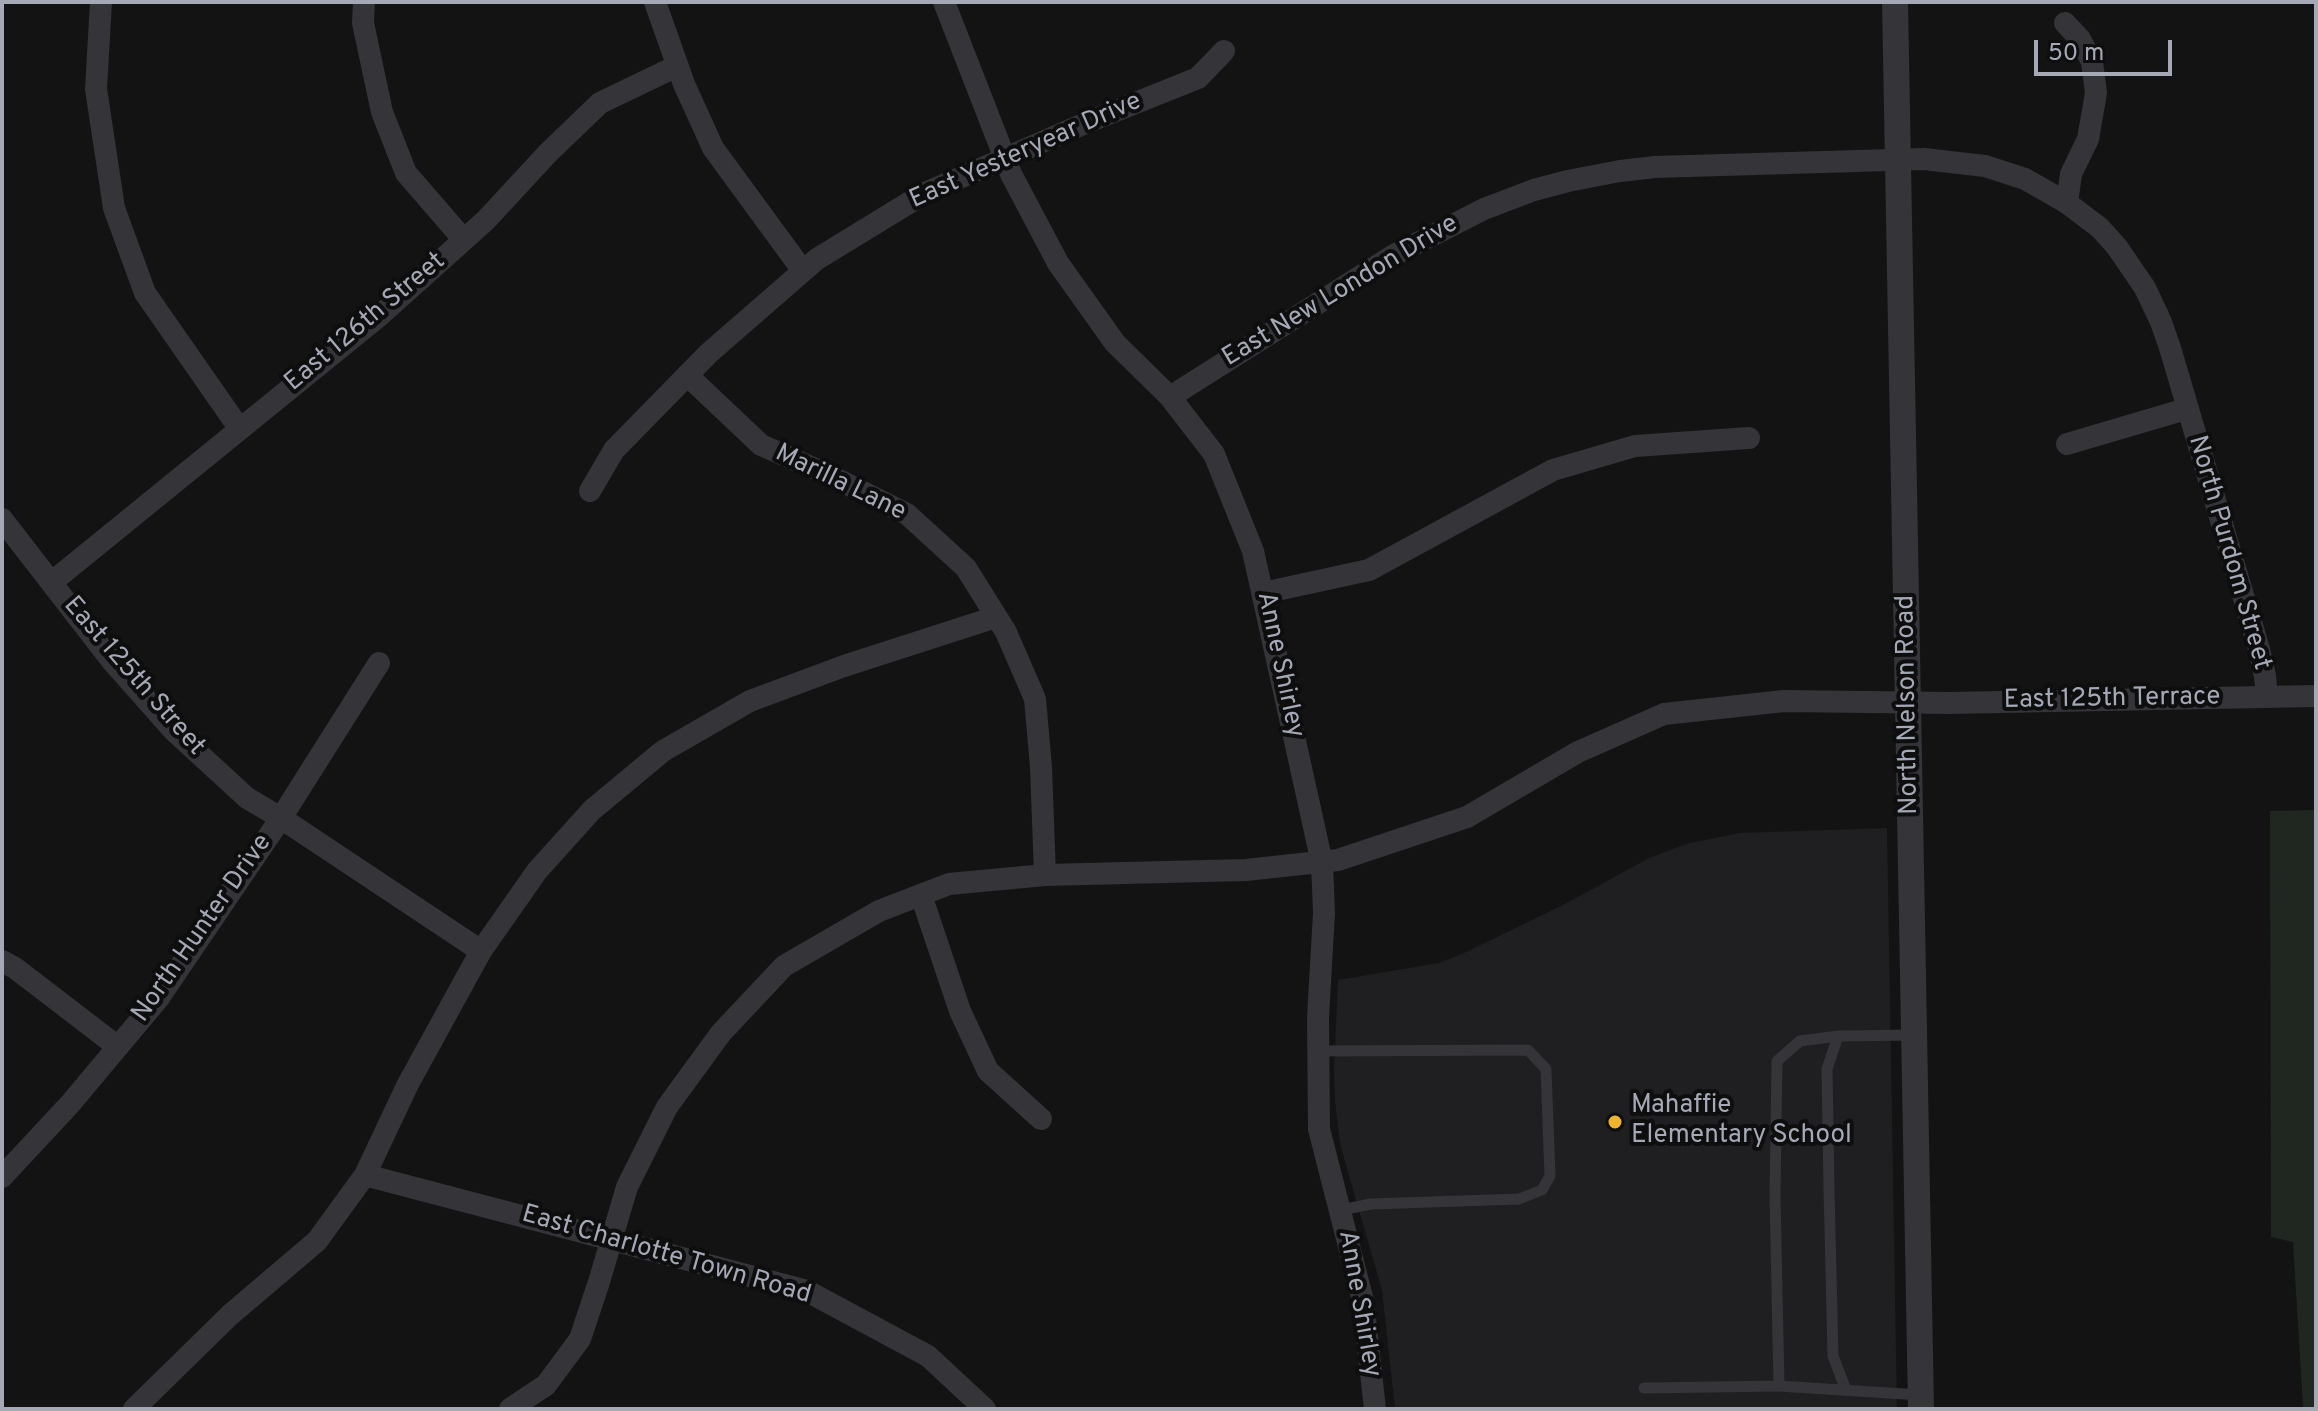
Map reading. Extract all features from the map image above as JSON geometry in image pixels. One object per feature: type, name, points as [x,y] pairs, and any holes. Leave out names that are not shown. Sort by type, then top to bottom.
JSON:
[{"type":"street","points":[[101,2],[96,89],[114,208],[145,293],[239,428]]},
{"type":"street","points":[[364,2],[363,23],[382,112],[406,173],[464,240]]},
{"type":"street","points":[[655,2],[677,66],[713,148],[803,271]]},
{"type":"street","name":"Anne Shirley","points":[[944,2],[1005,158],[1058,263],[1115,343],[1170,397],[1214,454],[1253,551],[1322,863],[1324,913],[1319,1129],[1363,1301],[1375,1409]]},
{"type":"street","name":"North Nelson Road","points":[[1895,2],[1921,1402]]},
{"type":"street","points":[[2065,23],[2080,39],[2092,62],[2096,93],[2088,139],[2071,174],[2067,203]]},
{"type":"street","name":"East Yesteryear Drive","points":[[590,491],[614,450],[687,375],[817,259],[925,193],[1198,78],[1224,51]]},
{"type":"street","name":"East 126th Street","points":[[52,582],[378,317],[486,220],[600,103],[677,66]]},
{"type":"street","name":"North Purdom Street","points":[[1898,159],[1985,166],[2025,179],[2067,203],[2100,228],[2117,247],[2145,288],[2161,322],[2259,649],[2267,697]]},
{"type":"street","name":"East New London Drive","points":[[1170,397],[1394,255],[1484,209],[1534,190],[1581,178],[1655,167],[1898,159]]},
{"type":"street","name":"Marilla Lane","points":[[687,375],[761,445],[907,514],[966,568],[1006,632],[1035,699],[1045,875]]},
{"type":"street","name":"North Purdom Street","points":[[2067,444],[2186,409]]},
{"type":"street","points":[[1263,593],[1369,570],[1553,470],[1635,446],[1749,438]]},
{"type":"street","name":"East 125th Street","points":[[2,519],[112,661],[174,731],[247,798],[481,951]]},
{"type":"street","points":[[134,1409],[230,1315],[317,1241],[365,1175],[408,1084],[481,951],[537,871],[592,810],[663,751],[750,701],[844,666],[996,617]]},
{"type":"street","name":"North Hunter Drive","points":[[2,1177],[70,1104],[158,999],[281,818],[379,663]]},
{"type":"street","name":"East 125th Terrace","points":[[510,1409],[546,1385],[580,1339],[627,1187],[667,1107],[721,1033],[784,966],[879,911],[949,884],[1045,875],[1246,870],[1322,863],[1467,817],[1578,752],[1664,714],[1784,701],[1909,703],[2316,696]]},
{"type":"street","points":[[921,895],[960,1011],[988,1071],[1041,1119]]},
{"type":"street","points":[[2,961],[118,1047]]},
{"type":"street","name":"East Charlotte Town Road","points":[[365,1175],[807,1291],[928,1356],[985,1409]]},
{"type":"lane","points":[[1779,1386],[1775,1196],[1777,1061],[1800,1041],[1838,1036],[1914,1035]]},
{"type":"lane","points":[[1838,1036],[1827,1069],[1829,1204],[1833,1356],[1846,1390]]},
{"type":"lane","points":[[1319,1051],[1528,1050],[1546,1069],[1550,1176],[1542,1190],[1519,1199],[1371,1204],[1341,1210]]},
{"type":"lane","points":[[1644,1388],[1779,1386],[1846,1390],[1921,1402]]},
{"type":"shaded area","points":[[2316,810],[2316,1409],[2278,1409],[2303,1407],[2293,1242],[2271,1237],[2270,811]]},
{"type":"shaded area","name":"Mahaffie Elementary School","points":[[1887,828],[1897,1409],[1395,1409],[1382,1290],[1340,1144],[1334,1069],[1338,980],[1439,963],[1565,904],[1649,858],[1690,843],[1740,833]]},
{"type":"place","name":"Mahaffie Elementary School","points":[[1615,1122]]}]
